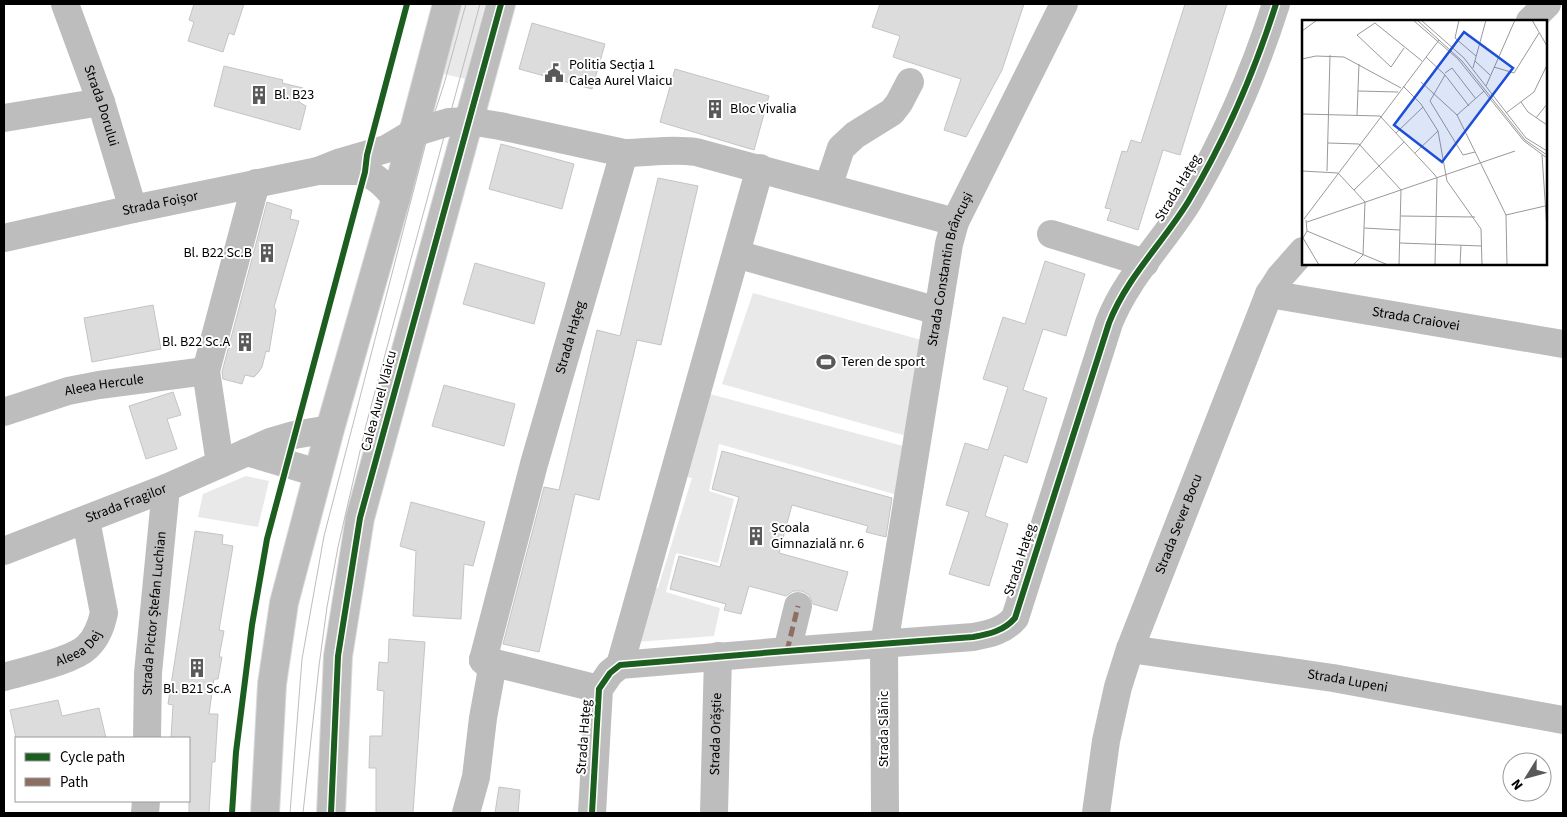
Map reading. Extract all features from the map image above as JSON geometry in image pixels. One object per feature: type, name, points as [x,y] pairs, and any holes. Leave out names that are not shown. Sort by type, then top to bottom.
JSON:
[{"type":"street","name":"Strada Dorului","points":[[65,4],[101,102],[133,209]]},
{"type":"street","points":[[265,813],[272,684],[284,603],[330,429],[396,198],[447,4]]},
{"type":"street","name":"Calea Aurel Vlaicu","points":[[331,813],[338,656],[360,518],[501,4]]},
{"type":"street","name":"Strada Constantin Brâncuși","points":[[884,645],[949,244],[955,222],[1064,4]]},
{"type":"street","name":"Strada Hațeg","points":[[620,665],[787,650],[973,638],[990,634],[1009,626],[1015,618],[1116,304],[1126,287],[1187,203],[1235,114],[1260,53],[1276,4]]},
{"type":"street","points":[[1531,20],[1547,4]]},
{"type":"street","points":[[828,187],[841,148],[855,135],[892,112],[910,82]]},
{"type":"street","points":[[4,118],[101,102]]},
{"type":"street","points":[[413,133],[449,122],[469,121],[624,153],[682,150],[760,168],[955,222]]},
{"type":"street","name":"Strada Foișor","points":[[318,172],[338,163],[386,149],[413,133]]},
{"type":"street","name":"Strada Hațeg","points":[[483,660],[534,464],[624,153]]},
{"type":"street","name":"Strada Hațeg","points":[[592,813],[599,689],[604,680],[620,665],[760,168]]},
{"type":"street","name":"Strada Foișor","points":[[4,238],[133,209],[318,172],[348,171],[368,173],[381,182],[396,198]]},
{"type":"street","points":[[220,464],[206,371],[256,184]]},
{"type":"street","points":[[1051,234],[1145,262]]},
{"type":"street","name":"Strada Sever Bocu","points":[[1096,813],[1106,742],[1118,687],[1130,649],[1269,294],[1280,277],[1302,252]]},
{"type":"street","points":[[736,254],[938,311]]},
{"type":"street","name":"Strada Craiovei","points":[[1269,294],[1563,344]]},
{"type":"street","name":"Aleea Hercule","points":[[4,412],[68,391],[206,371]]},
{"type":"street","name":"Strada Fragilor","points":[[4,551],[166,488],[270,442],[294,435],[330,429]]},
{"type":"street","points":[[247,452],[318,473]]},
{"type":"street","name":"Strada Pictor Ștefan Luchian","points":[[147,737],[148,673],[166,488]]},
{"type":"street","name":"Aleea Dej","points":[[4,677],[74,656],[86,649],[101,627],[104,613],[86,520]]},
{"type":"street","points":[[787,650],[798,606]]},
{"type":"street","name":"Strada Slănic","points":[[884,645],[885,813]]},
{"type":"street","name":"Strada Lupeni","points":[[1130,649],[1333,678],[1563,720]]},
{"type":"street","name":"Strada Orăștie","points":[[714,813],[718,656]]},
{"type":"street","points":[[483,660],[599,689]]},
{"type":"street","points":[[466,813],[476,777],[483,718],[492,669],[483,660]]},
{"type":"shaded area","points":[[459,4],[485,4],[465,79],[440,73]]},
{"type":"shaded area","name":"Teren de sport","points":[[753,293],[925,341],[910,437],[722,384]]},
{"type":"shaded area","points":[[706,393],[907,447],[901,496],[719,444],[709,491],[734,499],[718,563],[676,553],[666,592],[720,608],[714,636],[636,642],[651,587],[658,588],[692,478],[683,476]]},
{"type":"shaded area","points":[[246,476],[269,481],[258,527],[198,517],[203,494]]},
{"type":"building","points":[[194,4],[244,4],[234,35],[229,33],[223,52],[188,41],[194,22],[189,20]]},
{"type":"building","points":[[880,4],[1024,4],[1002,70],[966,137],[944,130],[961,79],[893,57],[900,36],[872,27]]},
{"type":"building","points":[[1185,4],[1227,4],[1180,155],[1163,150],[1138,230],[1107,220],[1111,209],[1105,208],[1122,151],[1127,152],[1131,140],[1141,143]]},
{"type":"building","points":[[532,23],[605,44],[592,89],[519,69]]},
{"type":"building","name":"Bl. B23","points":[[224,66],[283,80],[282,83],[303,88],[299,102],[306,106],[300,130],[214,106]]},
{"type":"building","name":"Bloc Vivalia","points":[[675,69],[769,96],[754,150],[660,122]]},
{"type":"building","points":[[501,144],[574,164],[562,209],[489,189]]},
{"type":"building","points":[[658,178],[698,186],[661,345],[637,340],[599,500],[575,494],[539,652],[503,644],[544,487],[559,490],[597,330],[620,336]]},
{"type":"building","points":[[267,202],[292,210],[290,219],[299,221],[274,307],[276,310],[269,352],[266,351],[262,367],[258,373],[254,377],[245,375],[242,384],[223,379],[222,372]]},
{"type":"building","points":[[1045,261],[1085,274],[1066,336],[1043,329],[1023,390],[1047,398],[1027,463],[1004,455],[985,516],[1008,524],[989,586],[949,574],[969,512],[946,505],[965,443],[988,450],[1008,387],[983,379],[1003,317],[1025,324]]},
{"type":"building","points":[[475,263],[545,283],[534,324],[463,304]]},
{"type":"building","points":[[153,305],[161,349],[92,362],[84,318]]},
{"type":"building","points":[[444,385],[515,404],[504,446],[432,426]]},
{"type":"building","points":[[173,392],[181,415],[167,419],[177,449],[146,459],[129,406]]},
{"type":"building","name":"Școala Gimnazială nr. 6","points":[[722,451],[892,498],[886,537],[866,532],[868,526],[792,505],[779,553],[848,572],[837,611],[813,604],[809,595],[802,591],[793,591],[786,596],[749,586],[741,614],[724,610],[726,604],[670,589],[679,556],[720,567],[739,497],[712,489]]},
{"type":"building","points":[[411,502],[485,522],[473,566],[464,564],[461,619],[413,616],[416,551],[400,546]]},
{"type":"building","points":[[195,531],[223,535],[222,544],[233,546],[219,630],[224,631],[219,657],[222,657],[218,679],[214,679],[209,714],[218,714],[215,762],[212,762],[209,813],[189,813],[190,737],[171,737],[173,705],[168,704]]},
{"type":"building","points":[[389,639],[425,642],[413,813],[376,813],[376,768],[369,768],[370,736],[382,736],[384,691],[377,690],[379,662],[388,663]]},
{"type":"building","points":[[58,700],[62,716],[99,708],[106,737],[16,737],[10,710]]},
{"type":"building","points":[[499,787],[520,790],[518,813],[495,813]]},
{"type":"tram line","points":[[290,813],[302,659],[324,536],[430,127],[466,4]]},
{"type":"tram line","points":[[303,813],[319,666],[338,547],[366,425],[480,4]]},
{"type":"marked path","points":[[787,651],[798,606]]},
{"type":"cycle path","points":[[232,813],[236,752],[252,625],[267,539],[365,172],[367,155],[407,4]]},
{"type":"cycle path","points":[[331,813],[338,656],[360,518],[501,4]]},
{"type":"cycle path","points":[[592,813],[599,689],[610,673],[620,665],[973,637],[1001,629],[1015,618],[1116,306],[1202,179],[1238,106],[1276,4]]},
{"type":"place","name":"Politia Secția 1 Calea Aurel Vlaicu","points":[[554,73]]},
{"type":"place","name":"Bl. B23","points":[[259,95]]},
{"type":"place","name":"Bloc Vivalia","points":[[715,109]]},
{"type":"place","name":"Bl. B22 Sc.B","points":[[267,253]]},
{"type":"place","name":"Bl. B22 Sc.A","points":[[245,342]]},
{"type":"place","name":"Teren de sport","points":[[826,362]]},
{"type":"place","name":"Școala Gimnazială nr. 6","points":[[756,536]]},
{"type":"place","name":"Bl. B21 Sc.A","points":[[197,668]]}]
